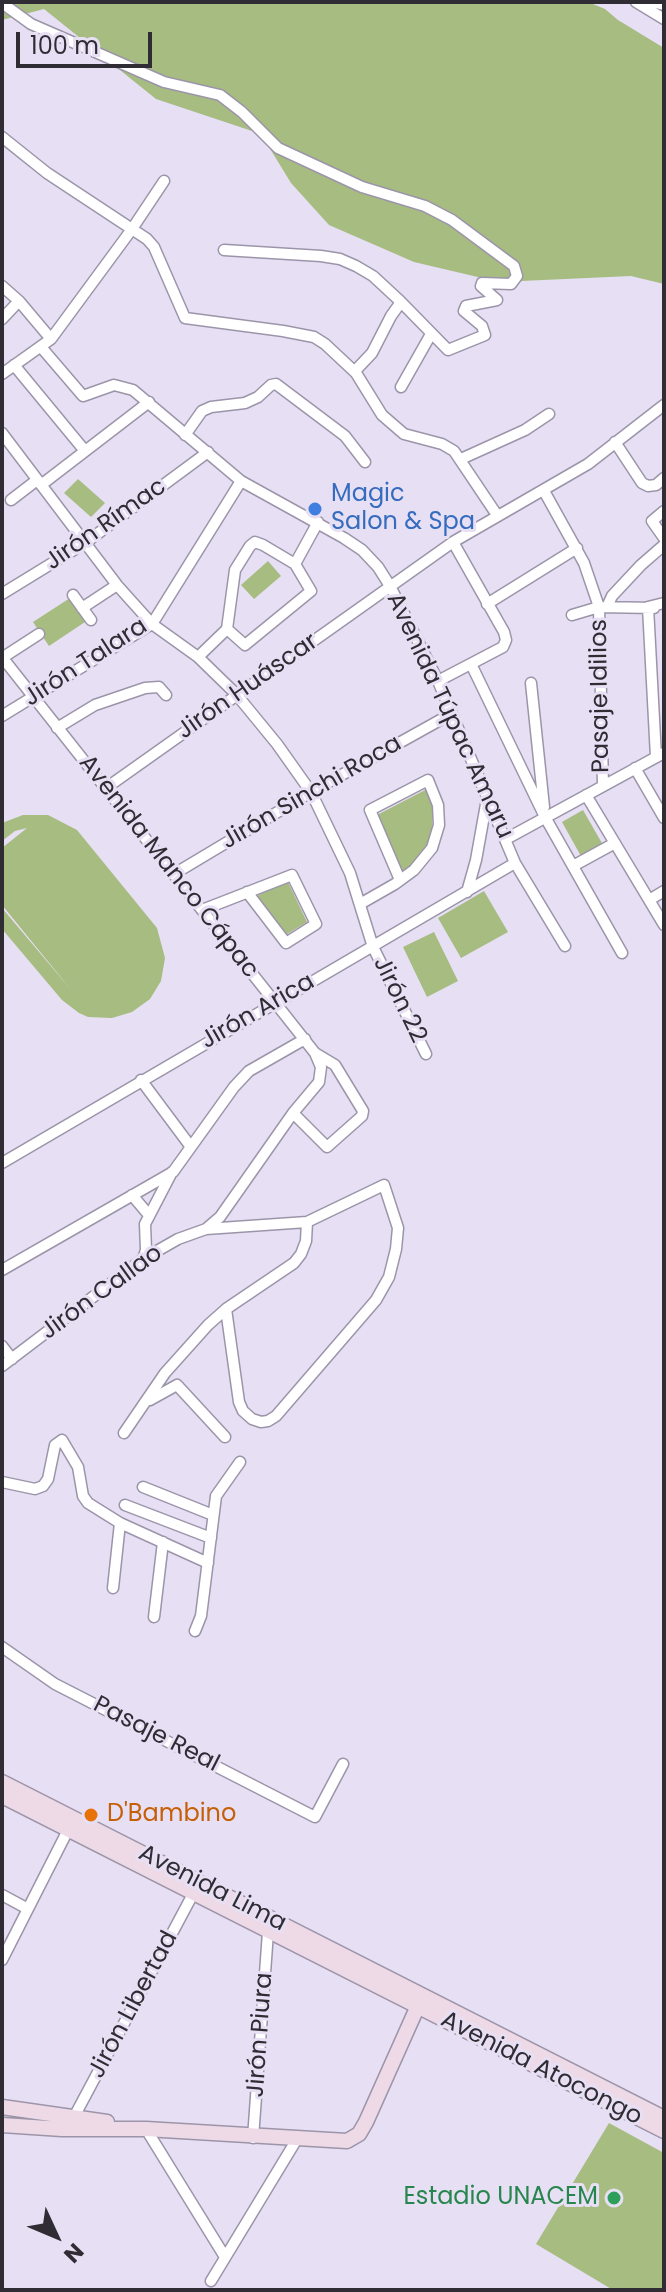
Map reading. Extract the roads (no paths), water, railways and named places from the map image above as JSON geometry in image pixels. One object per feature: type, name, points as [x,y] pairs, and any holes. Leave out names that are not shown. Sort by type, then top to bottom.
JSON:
[{"type":"main road","name":"Avenida Lima","points":[[2,1782],[420,2001]]},
{"type":"main road","name":"Avenida Lima","points":[[2,1796],[268,1932],[420,2001]]},
{"type":"main road","name":"Avenida Atocongo","points":[[420,2001],[664,2118]]},
{"type":"main road","name":"Avenida Atocongo","points":[[420,2001],[664,2131]]},
{"type":"main road","points":[[2,2107],[146,2129],[253,2138],[347,2141],[359,2134],[420,2001]]},
{"type":"main road","points":[[2,2125],[146,2129]]},
{"type":"street","points":[[636,2],[664,19]]},
{"type":"street","points":[[652,2],[664,5]]},
{"type":"street","points":[[2,3],[31,24],[164,82],[220,95],[278,148],[362,187],[425,206],[452,220],[514,266],[517,276],[511,284],[482,283],[481,286],[497,298],[495,302],[464,308],[482,326],[485,335],[448,350],[373,276],[340,259],[224,250]]},
{"type":"street","points":[[2,137],[57,180],[154,247],[185,318],[314,337],[355,371],[382,415],[404,434],[442,444],[454,451],[497,515]]},
{"type":"street","points":[[2,374],[51,339],[164,181]]},
{"type":"street","points":[[2,286],[51,339]]},
{"type":"street","points":[[2,319],[19,301]]},
{"type":"street","points":[[355,371],[372,353],[401,302]]},
{"type":"street","points":[[401,387],[431,334]]},
{"type":"street","name":"Avenida Túpac Amaru","points":[[41,347],[83,396],[114,385],[133,390],[241,481],[318,522],[362,550],[378,567],[438,681],[515,863],[565,946]]},
{"type":"street","points":[[14,365],[85,451]]},
{"type":"street","points":[[185,435],[202,411],[245,403],[258,397],[266,387],[276,384],[345,436],[365,462]]},
{"type":"street","points":[[11,500],[85,451],[149,402]]},
{"type":"street","name":"Jirón Huáscar","points":[[106,788],[453,542],[588,464],[664,405]]},
{"type":"street","points":[[461,459],[525,430],[549,414]]},
{"type":"street","name":"Jirón 22","points":[[2,433],[117,585],[152,624],[198,657],[236,694],[311,792],[338,843],[373,947],[426,1054]]},
{"type":"street","points":[[615,442],[642,483],[656,485],[664,478]]},
{"type":"street","name":"Jirón Rímac","points":[[2,594],[85,543],[208,452]]},
{"type":"street","name":"Jirón Talara","points":[[2,716],[152,624],[241,481]]},
{"type":"street","name":"Pasaje Idilios","points":[[544,491],[577,548],[603,607],[603,786]]},
{"type":"street","points":[[664,511],[652,521],[664,538]]},
{"type":"street","points":[[295,564],[318,522]]},
{"type":"street","points":[[198,657],[227,629],[235,570],[250,546],[255,542],[263,545],[295,564],[311,591],[245,645],[227,629]]},
{"type":"street","points":[[438,681],[503,647],[506,640],[453,542]]},
{"type":"street","points":[[603,607],[664,545]]},
{"type":"street","points":[[487,604],[577,548]]},
{"type":"street","points":[[82,608],[117,585]]},
{"type":"street","points":[[73,595],[91,620]]},
{"type":"street","points":[[572,615],[603,607],[664,605]]},
{"type":"street","points":[[506,839],[660,755],[648,607]]},
{"type":"street","points":[[2,658],[39,634]]},
{"type":"street","name":"Avenida Manco Cápac","points":[[2,658],[315,1053],[335,1065],[363,1111],[362,1116],[327,1147],[293,1113]]},
{"type":"street","points":[[471,664],[545,817],[622,953]]},
{"type":"street","points":[[531,683],[545,817]]},
{"type":"street","points":[[57,728],[95,705],[145,688],[159,687],[166,695]]},
{"type":"street","name":"Jirón Sinchi Roca","points":[[174,874],[311,792],[451,714]]},
{"type":"street","points":[[635,768],[664,818]]},
{"type":"street","points":[[360,904],[400,880],[414,870],[432,848],[439,825],[438,805],[428,780],[370,810],[400,880]]},
{"type":"street","points":[[586,795],[664,925]]},
{"type":"street","points":[[467,892],[487,797]]},
{"type":"street","points":[[573,866],[615,843]]},
{"type":"street","name":"Jirón Arica","points":[[2,1163],[515,863]]},
{"type":"street","points":[[202,910],[247,892],[292,875],[316,924],[286,943],[247,892]]},
{"type":"street","points":[[649,900],[664,891]]},
{"type":"street","points":[[143,1259],[148,1214],[173,1172],[234,1087],[249,1071],[305,1039]]},
{"type":"street","points":[[206,1229],[220,1217],[321,1076],[315,1053]]},
{"type":"street","points":[[141,1080],[191,1147]]},
{"type":"street","points":[[2,1270],[173,1172]]},
{"type":"street","points":[[206,1229],[307,1222],[384,1185],[398,1228],[389,1277],[376,1300],[276,1416],[268,1421],[252,1419],[239,1402],[226,1309]]},
{"type":"street","points":[[132,1195],[148,1214]]},
{"type":"street","points":[[124,1433],[165,1373],[226,1309],[294,1263],[306,1241],[307,1222]]},
{"type":"street","name":"Jirón Callao","points":[[7,1363],[143,1259],[178,1239],[206,1229]]},
{"type":"street","points":[[2,1346],[7,1363]]},
{"type":"street","points":[[146,1401],[177,1385],[225,1437]]},
{"type":"street","points":[[2,1482],[35,1489],[43,1486],[48,1479],[55,1445],[62,1440],[78,1467],[83,1496],[88,1503],[120,1523],[208,1563]]},
{"type":"street","points":[[195,1631],[201,1616],[218,1490],[240,1462]]},
{"type":"street","points":[[143,1487],[213,1515]]},
{"type":"street","points":[[125,1505],[211,1538]]},
{"type":"street","points":[[113,1588],[120,1523]]},
{"type":"street","points":[[154,1617],[163,1542]]},
{"type":"street","name":"Pasaje Real","points":[[2,1647],[55,1684],[315,1817],[343,1764]]},
{"type":"street","points":[[2,1960],[68,1830]]},
{"type":"street","name":"Jirón Libertad","points":[[74,2117],[193,1894]]},
{"type":"street","points":[[2,1895],[28,1909]]},
{"type":"street","name":"Jirón Piura","points":[[253,2138],[268,1932]]},
{"type":"street","points":[[146,2129],[225,2257]]},
{"type":"street","points":[[211,2281],[297,2139]]},
{"type":"place","name":"Magic Salon & Spa","points":[[315,509]]},
{"type":"place","name":"D'Bambino","points":[[91,1815]]},
{"type":"place","name":"Estadio UNACEM","points":[[614,2198]]}]
